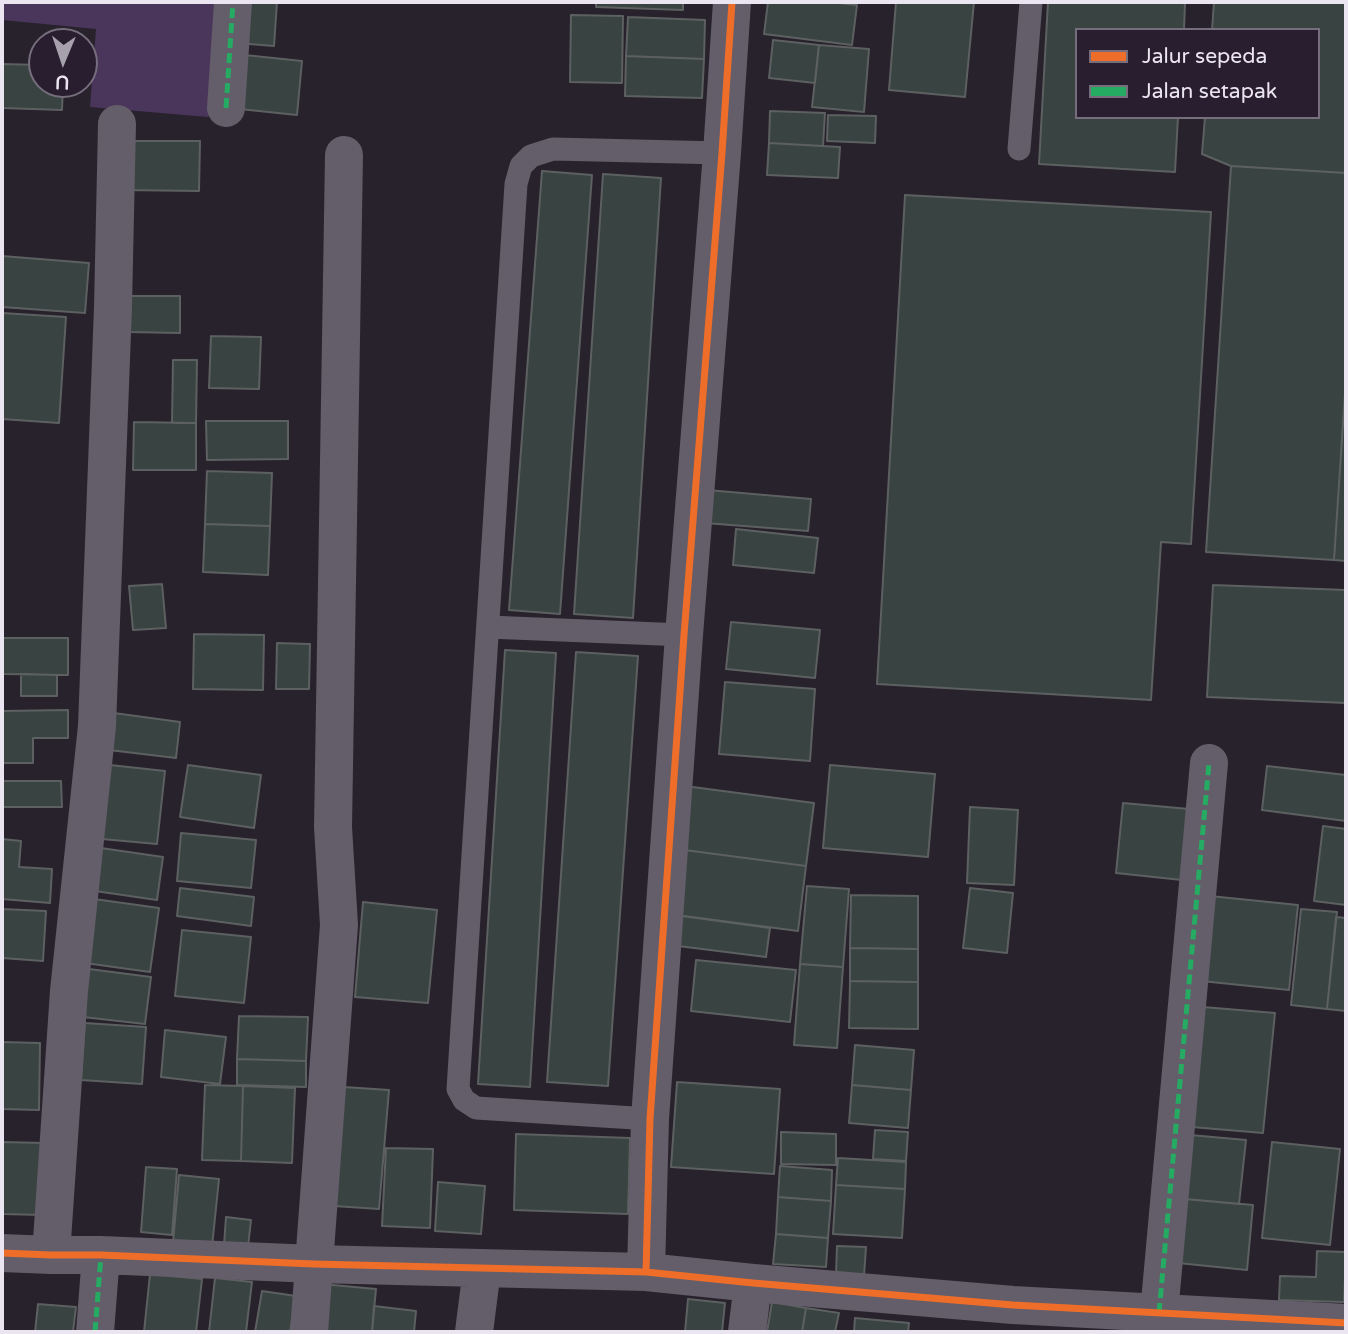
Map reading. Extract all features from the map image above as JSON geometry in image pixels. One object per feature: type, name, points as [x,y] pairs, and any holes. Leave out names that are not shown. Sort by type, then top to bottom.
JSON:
[{"type":"street","points":[[226,108],[233,2]]},
{"type":"street","points":[[646,1272],[650,1119],[732,2]]},
{"type":"street","points":[[51,1255],[69,990],[97,726],[117,124]]},
{"type":"street","points":[[309,1332],[339,925],[333,827],[344,155]]},
{"type":"street","points":[[1159,1313],[1209,763]]},
{"type":"street","points":[[2,1253],[646,1272],[753,1283],[1012,1319],[1159,1313],[1249,1325],[1346,1323]]},
{"type":"street","points":[[95,1332],[101,1255]]},
{"type":"street","points":[[474,1332],[482,1269]]},
{"type":"street","points":[[747,1332],[753,1283]]},
{"type":"lane","points":[[1019,149],[1031,2]]},
{"type":"lane","points":[[650,1119],[476,1108],[464,1100],[458,1089],[516,184],[521,166],[531,156],[553,149],[722,153]]},
{"type":"lane","points":[[488,627],[684,635]]},
{"type":"shaded area","points":[[2,2],[228,2],[220,94],[208,117],[90,107],[91,98],[98,98],[98,28],[2,20]]},
{"type":"building","points":[[241,2],[277,2],[274,46],[237,43]]},
{"type":"building","points":[[596,2],[683,2],[683,10],[596,7]]},
{"type":"building","points":[[768,2],[857,5],[852,45],[764,34]]},
{"type":"building","points":[[896,2],[974,2],[965,97],[889,90]]},
{"type":"building","points":[[1048,2],[1185,2],[1184,28],[1075,28],[1075,119],[1178,119],[1175,172],[1039,164]]},
{"type":"building","points":[[1214,2],[1346,2],[1346,173],[1231,166],[1202,154],[1205,119],[1320,119],[1320,28],[1212,28]]},
{"type":"building","points":[[571,15],[623,16],[622,83],[570,82]]},
{"type":"building","points":[[628,17],[705,20],[704,59],[626,56]]},
{"type":"building","points":[[773,40],[819,45],[815,83],[769,78]]},
{"type":"building","points":[[819,45],[869,49],[864,112],[812,107]]},
{"type":"building","points":[[235,54],[302,61],[297,115],[230,108]]},
{"type":"building","points":[[626,56],[704,59],[702,98],[625,96]]},
{"type":"building","points":[[2,64],[28,65],[28,98],[62,98],[62,110],[2,108]]},
{"type":"building","points":[[770,111],[825,113],[823,146],[769,143]]},
{"type":"building","points":[[828,115],[876,116],[875,143],[827,141]]},
{"type":"building","points":[[122,141],[200,141],[199,191],[121,190]]},
{"type":"building","points":[[769,143],[840,147],[838,178],[767,175]]},
{"type":"building","points":[[1231,166],[1346,173],[1346,378],[1334,560],[1206,552]]},
{"type":"building","points":[[542,171],[592,175],[560,614],[509,610]]},
{"type":"building","points":[[603,174],[661,178],[633,618],[574,614]]},
{"type":"building","points":[[905,195],[1211,212],[1191,544],[1161,542],[1151,700],[877,684]]},
{"type":"building","points":[[2,256],[89,263],[85,313],[2,307]]},
{"type":"building","points":[[128,296],[180,296],[180,333],[128,332]]},
{"type":"building","points":[[2,313],[66,317],[59,423],[2,419]]},
{"type":"building","points":[[211,336],[261,337],[259,389],[209,388]]},
{"type":"building","points":[[173,360],[197,360],[196,423],[172,423]]},
{"type":"building","points":[[1346,378],[1346,561],[1334,560]]},
{"type":"building","points":[[206,421],[288,421],[288,459],[207,460]]},
{"type":"building","points":[[134,422],[196,423],[196,470],[133,470]]},
{"type":"building","points":[[207,471],[272,473],[270,526],[205,524]]},
{"type":"building","points":[[707,490],[811,499],[808,531],[705,523]]},
{"type":"building","points":[[205,524],[270,526],[268,575],[203,572]]},
{"type":"building","points":[[736,529],[818,538],[814,573],[733,565]]},
{"type":"building","points":[[162,584],[166,628],[133,630],[129,586]]},
{"type":"building","points":[[1213,585],[1346,590],[1346,703],[1207,697]]},
{"type":"building","points":[[731,622],[820,630],[815,678],[726,669]]},
{"type":"building","points":[[194,634],[264,635],[263,690],[193,689]]},
{"type":"building","points":[[3,638],[68,638],[68,675],[3,674]]},
{"type":"building","points":[[277,643],[310,644],[309,689],[276,689]]},
{"type":"building","points":[[505,650],[556,653],[530,1087],[478,1084]]},
{"type":"building","points":[[576,652],[638,656],[608,1086],[547,1082]]},
{"type":"building","points":[[21,674],[57,675],[57,696],[21,696]]},
{"type":"building","points":[[725,682],[815,689],[810,761],[719,754]]},
{"type":"building","points":[[68,710],[68,738],[33,738],[33,763],[2,763],[2,711]]},
{"type":"building","points":[[114,713],[180,722],[176,758],[109,750]]},
{"type":"building","points":[[110,765],[165,771],[157,844],[102,839]]},
{"type":"building","points":[[188,765],[261,775],[254,828],[180,817]]},
{"type":"building","points":[[830,765],[935,774],[928,857],[823,848]]},
{"type":"building","points":[[1267,766],[1346,775],[1346,821],[1262,810]]},
{"type":"building","points":[[2,781],[61,781],[62,807],[2,807]]},
{"type":"building","points":[[685,786],[814,803],[806,866],[677,849]]},
{"type":"building","points":[[1123,803],[1189,809],[1182,880],[1116,873]]},
{"type":"building","points":[[970,807],[1018,810],[1014,885],[967,883]]},
{"type":"building","points":[[1323,826],[1346,829],[1346,905],[1314,901]]},
{"type":"building","points":[[181,833],[256,840],[251,888],[177,881]]},
{"type":"building","points":[[2,839],[21,841],[19,867],[52,869],[50,903],[2,899]]},
{"type":"building","points":[[101,848],[163,857],[157,900],[95,891]]},
{"type":"building","points":[[677,849],[806,866],[798,931],[669,914]]},
{"type":"building","points":[[807,886],[849,889],[843,967],[800,964]]},
{"type":"building","points":[[180,888],[254,897],[251,926],[177,916]]},
{"type":"building","points":[[970,888],[1013,893],[1007,953],[963,948]]},
{"type":"building","points":[[851,895],[918,896],[918,949],[850,948]]},
{"type":"building","points":[[1210,896],[1298,905],[1289,990],[1201,981]]},
{"type":"building","points":[[94,899],[159,908],[150,972],[85,963]]},
{"type":"building","points":[[363,902],[437,910],[428,1003],[355,997]]},
{"type":"building","points":[[2,909],[46,911],[43,961],[2,958]]},
{"type":"building","points":[[1301,909],[1337,912],[1327,1009],[1291,1005]]},
{"type":"building","points":[[682,916],[770,928],[766,957],[678,946]]},
{"type":"building","points":[[1336,917],[1346,918],[1346,1011],[1327,1009]]},
{"type":"building","points":[[182,930],[251,937],[244,1003],[175,996]]},
{"type":"building","points":[[850,948],[918,949],[918,982],[850,981]]},
{"type":"building","points":[[696,960],[796,970],[790,1022],[691,1011]]},
{"type":"building","points":[[800,964],[843,967],[837,1048],[794,1045]]},
{"type":"building","points":[[89,969],[151,977],[145,1024],[83,1017]]},
{"type":"building","points":[[850,981],[918,982],[918,1029],[849,1028]]},
{"type":"building","points":[[1191,1006],[1275,1013],[1263,1133],[1180,1126]]},
{"type":"building","points":[[239,1016],[308,1017],[306,1061],[237,1059]]},
{"type":"building","points":[[85,1023],[146,1027],[142,1084],[81,1080]]},
{"type":"building","points":[[165,1030],[226,1037],[220,1084],[161,1077]]},
{"type":"building","points":[[2,1042],[40,1043],[39,1110],[2,1109]]},
{"type":"building","points":[[855,1045],[914,1050],[911,1090],[852,1085]]},
{"type":"building","points":[[237,1059],[306,1061],[306,1087],[237,1085]]},
{"type":"building","points":[[677,1082],[780,1089],[774,1174],[671,1167]]},
{"type":"building","points":[[205,1085],[243,1086],[241,1161],[202,1160]]},
{"type":"building","points":[[852,1085],[911,1090],[908,1128],[849,1123]]},
{"type":"building","points":[[243,1086],[295,1088],[292,1163],[241,1161]]},
{"type":"building","points":[[344,1087],[389,1090],[379,1209],[334,1206]]},
{"type":"building","points":[[875,1130],[908,1132],[906,1161],[873,1159]]},
{"type":"building","points":[[781,1132],[836,1134],[836,1165],[781,1164]]},
{"type":"building","points":[[516,1134],[630,1138],[628,1214],[514,1210]]},
{"type":"building","points":[[1179,1134],[1246,1140],[1239,1204],[1174,1198]]},
{"type":"building","points":[[2,1142],[45,1143],[44,1215],[2,1214]]},
{"type":"building","points":[[1272,1142],[1340,1149],[1330,1245],[1262,1238]]},
{"type":"building","points":[[386,1148],[433,1149],[430,1228],[382,1226]]},
{"type":"building","points":[[838,1158],[906,1162],[905,1189],[836,1185]]},
{"type":"building","points":[[780,1166],[832,1170],[831,1201],[778,1197]]},
{"type":"building","points":[[146,1167],[177,1169],[172,1235],[141,1232]]},
{"type":"building","points":[[179,1175],[219,1179],[212,1247],[173,1243]]},
{"type":"building","points":[[438,1182],[485,1186],[481,1234],[435,1231]]},
{"type":"building","points":[[836,1185],[905,1189],[902,1238],[833,1234]]},
{"type":"building","points":[[778,1197],[831,1201],[828,1238],[776,1234]]},
{"type":"building","points":[[1174,1198],[1253,1205],[1247,1270],[1168,1262]]},
{"type":"building","points":[[226,1217],[251,1220],[248,1247],[224,1245]]},
{"type":"building","points":[[776,1234],[828,1238],[826,1267],[773,1264]]},
{"type":"building","points":[[837,1246],[866,1247],[864,1276],[836,1275]]},
{"type":"building","points":[[1317,1251],[1346,1252],[1344,1302],[1279,1300],[1280,1276],[1316,1277]]},
{"type":"building","points":[[150,1274],[202,1279],[196,1332],[144,1332]]},
{"type":"building","points":[[215,1278],[252,1282],[246,1332],[209,1332]]},
{"type":"building","points":[[322,1284],[376,1289],[372,1332],[318,1332]]},
{"type":"building","points":[[262,1291],[296,1296],[290,1332],[255,1332]]},
{"type":"building","points":[[688,1299],[725,1303],[722,1332],[685,1332]]},
{"type":"building","points":[[772,1302],[806,1308],[802,1332],[767,1332]]},
{"type":"building","points":[[38,1304],[76,1307],[73,1332],[35,1332]]},
{"type":"building","points":[[374,1306],[416,1311],[414,1332],[372,1332]]},
{"type":"building","points":[[806,1308],[839,1313],[835,1332],[802,1332]]},
{"type":"building","points":[[855,1318],[909,1323],[908,1332],[854,1332]]},
{"type":"marked path","points":[[226,108],[233,2]]},
{"type":"marked path","points":[[1159,1313],[1209,763]]},
{"type":"marked path","points":[[95,1332],[101,1255]]},
{"type":"cycle path","points":[[646,1272],[650,1119],[732,2]]},
{"type":"cycle path","points":[[2,1253],[646,1272],[1013,1305],[1346,1323]]}]
